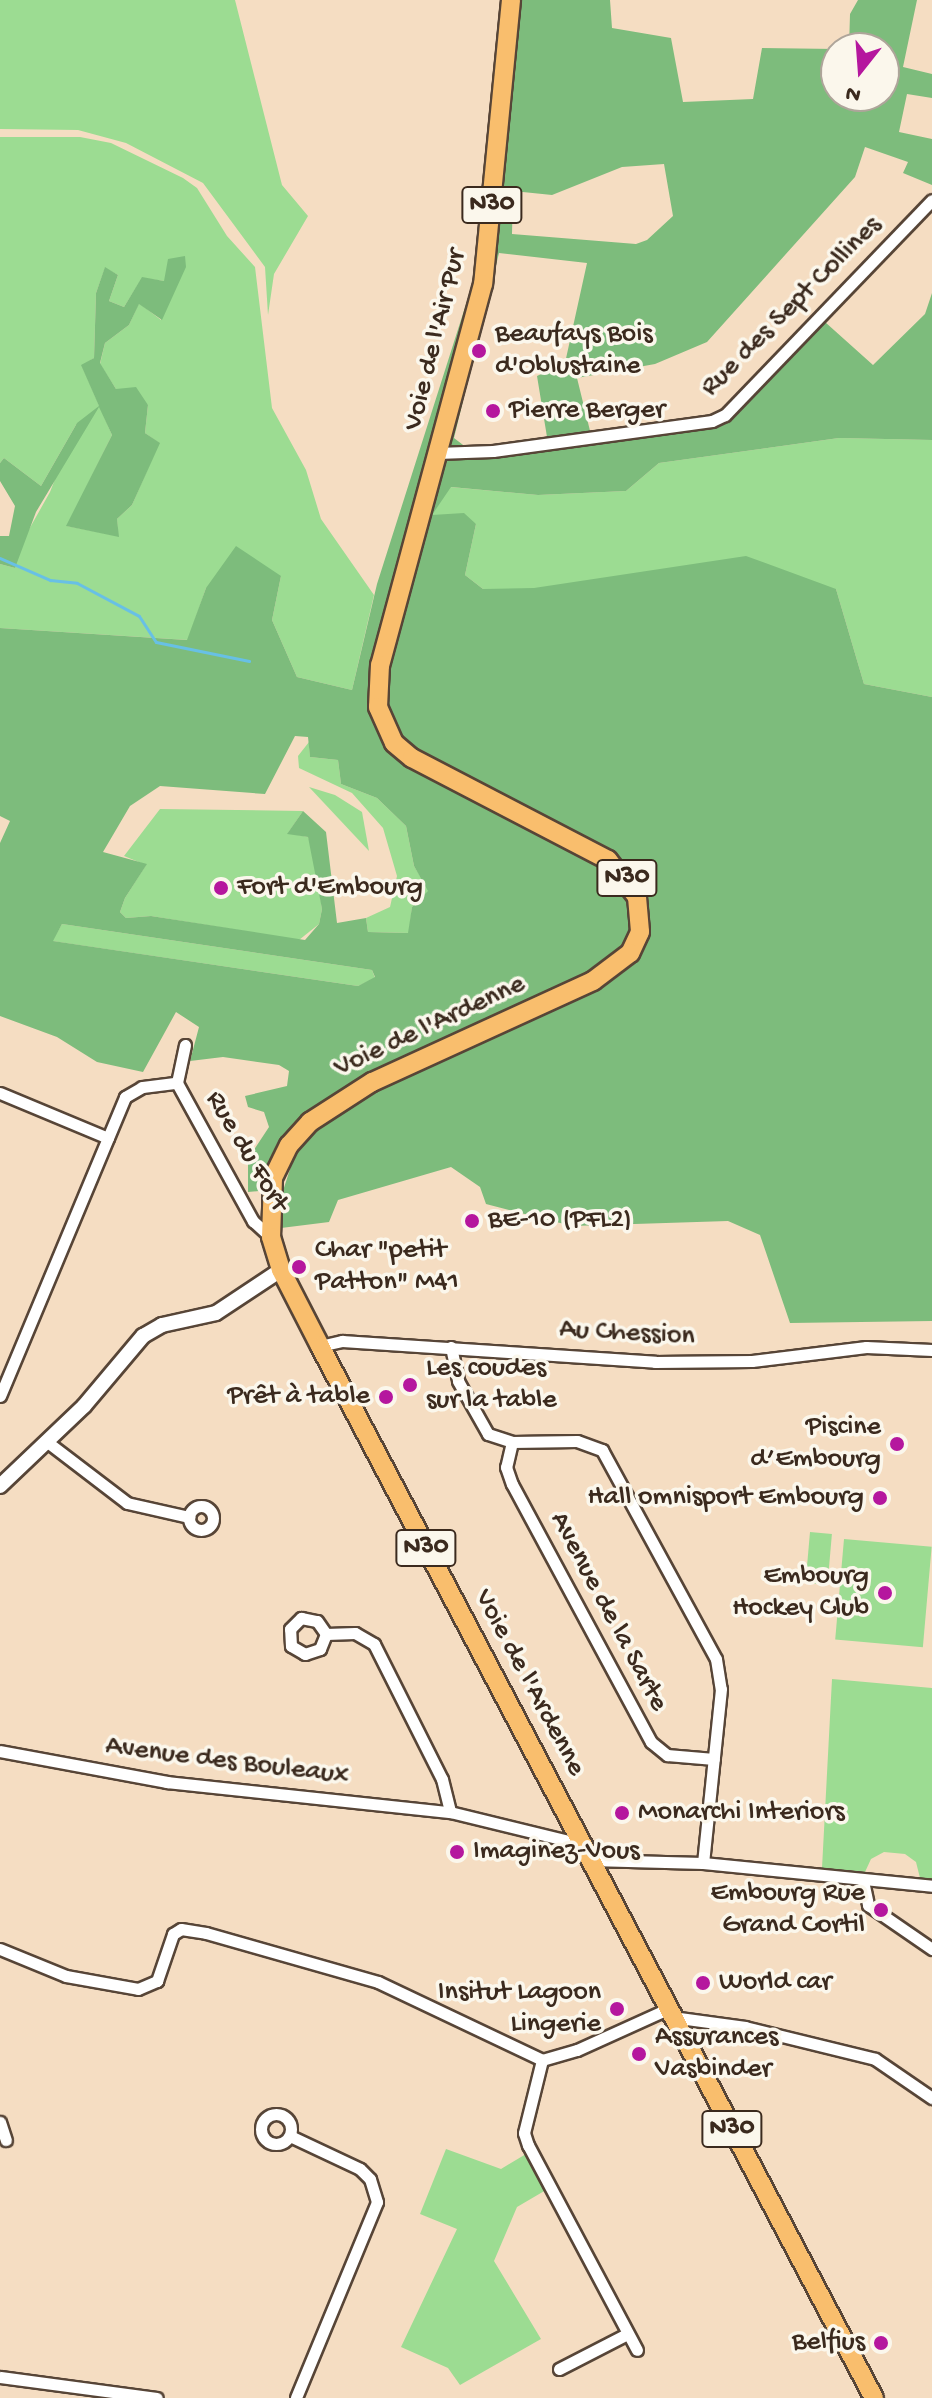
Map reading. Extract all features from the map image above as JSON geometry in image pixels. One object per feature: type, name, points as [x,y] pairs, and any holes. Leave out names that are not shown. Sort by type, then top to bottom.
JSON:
[{"type":"main road","name":"Voie de l'Air Pur","points":[[437,453],[483,284],[511,0]]},
{"type":"main road","name":"Voie de l'Ardenne","points":[[437,453],[380,665],[379,716],[394,743],[412,758],[608,860],[637,897],[640,932],[630,953],[593,981],[372,1082],[310,1122],[289,1145],[273,1178],[271,1237],[281,1270],[320,1346],[874,2398]]},
{"type":"street","name":"Rue des Sept Collines","points":[[437,453],[525,447],[712,421],[725,415],[932,200]]},
{"type":"street","name":"Rue du Fort","points":[[185,1045],[177,1083],[253,1221],[271,1237]]},
{"type":"street","points":[[0,1396],[125,1097],[142,1087],[177,1083]]},
{"type":"street","points":[[0,1093],[108,1138]]},
{"type":"street","points":[[0,1486],[148,1332],[216,1313],[281,1270]]},
{"type":"street","name":"Au Chession","points":[[320,1346],[342,1341],[655,1362],[752,1361],[866,1347],[932,1350]]},
{"type":"street","points":[[451,1347],[458,1381],[488,1434],[512,1442],[577,1441],[602,1450],[618,1471],[721,1672],[703,1863]]},
{"type":"street","points":[[46,1441],[127,1503],[189,1517]]},
{"type":"street","name":"Avenue de la Sarte","points":[[512,1442],[506,1467],[512,1484],[651,1742],[667,1755],[714,1759]]},
{"type":"street","points":[[326,1634],[355,1633],[374,1644],[442,1779],[450,1812]]},
{"type":"street","name":"Avenue des Bouleaux","points":[[0,1751],[167,1782],[450,1812],[585,1852],[932,1886]]},
{"type":"street","points":[[863,1881],[868,1905],[932,1949]]},
{"type":"street","points":[[0,1949],[66,1976],[138,1989],[157,1981],[173,1934],[181,1929],[206,1933],[378,1982],[542,2060],[577,2050],[670,2013],[759,2030],[875,2059],[932,2098]]},
{"type":"street","points":[[542,2060],[524,2133],[637,2350]]},
{"type":"street","points":[[0,2122],[6,2140]]},
{"type":"street","points":[[290,2136],[360,2169],[377,2202],[296,2398]]},
{"type":"street","points":[[559,2369],[627,2334]]},
{"type":"street","points":[[0,2377],[157,2398]]},
{"type":"street","points":[[134,2381],[138,2395]]},
{"type":"green space","points":[[0,0],[235,0],[282,185],[308,216],[274,274],[268,315],[265,267],[203,183],[126,143],[78,130],[0,129]]},
{"type":"green space","points":[[517,0],[610,0],[612,28],[671,38],[683,102],[753,99],[762,48],[820,49],[820,112],[900,112],[900,32],[849,32],[850,14],[858,0],[917,0],[903,67],[932,74],[932,98],[907,94],[899,132],[932,139],[932,185],[903,173],[908,162],[865,147],[855,177],[707,342],[655,364],[577,378],[593,443],[718,426],[733,418],[825,322],[873,365],[925,314],[932,293],[932,440],[839,438],[659,463],[626,491],[538,495],[451,487],[432,515],[464,513],[476,524],[465,575],[483,589],[534,588],[746,556],[836,589],[864,684],[932,697],[932,1321],[790,1323],[760,1235],[728,1221],[572,1226],[486,1204],[480,1187],[451,1167],[338,1200],[329,1222],[281,1228],[282,1194],[291,1166],[270,1159],[259,1191],[248,1192],[248,1159],[269,1127],[264,1112],[248,1107],[245,1096],[287,1086],[289,1071],[279,1065],[223,1057],[190,1061],[199,1027],[176,1012],[143,1072],[97,1062],[57,1037],[0,1016],[0,843],[10,821],[0,816],[0,628],[187,640],[206,588],[236,546],[281,576],[272,620],[297,677],[352,690],[377,584],[474,279]],"holes":[[[664,164],[673,216],[647,240],[636,244],[512,234],[513,191],[552,195],[622,167]],[[499,253],[587,263],[565,363],[537,376],[547,437],[467,448],[454,438]],[[295,736],[308,737],[310,757],[338,760],[341,784],[377,798],[406,826],[414,866],[428,891],[412,907],[408,933],[368,932],[366,918],[337,923],[326,832],[303,811],[287,834],[308,837],[322,909],[319,924],[305,940],[151,916],[126,918],[120,912],[125,898],[147,864],[103,852],[130,806],[160,786],[265,794]],[[62,924],[372,970],[375,977],[358,986],[53,941]]]},
{"type":"green space","points":[[0,137],[80,137],[111,143],[197,188],[227,236],[255,267],[272,408],[306,470],[321,519],[374,595],[352,690],[297,677],[272,620],[281,576],[206,588],[188,640],[0,628],[0,564],[15,568],[18,549],[50,492],[77,423],[41,486],[4,458],[0,463]],"holes":[[[105,268],[118,275],[109,301],[124,307],[142,278],[164,281],[161,320],[139,303],[129,325],[105,343],[100,364],[116,389],[148,405],[145,433],[159,443],[132,505],[117,519],[118,536],[67,526],[112,435],[82,366],[94,358],[96,293]]]},
{"type":"green space","points":[[185,256],[186,267],[162,320],[139,304],[129,325],[105,343],[100,363],[116,389],[136,387],[148,405],[145,433],[160,443],[132,505],[117,519],[119,537],[66,526],[112,435],[99,407],[36,512],[15,568],[0,564],[0,536],[9,536],[15,506],[0,481],[0,463],[4,458],[41,486],[77,423],[99,406],[81,365],[94,358],[96,293],[105,267],[118,275],[109,301],[124,307],[142,277],[164,281],[168,259]]},
{"type":"green space","points":[[839,438],[932,440],[932,697],[864,684],[836,589],[483,589],[465,575],[476,524],[431,515],[450,487],[538,495],[626,491],[659,463]]},
{"type":"green space","points":[[309,742],[310,757],[338,760],[341,784],[377,798],[406,826],[414,866],[429,891],[412,907],[409,933],[368,932],[366,918],[390,907],[397,876],[383,828],[352,793],[299,768],[298,756]]},
{"type":"green space","points":[[309,787],[335,795],[362,812],[369,851]]},
{"type":"green space","points":[[160,809],[303,811],[288,833],[308,837],[314,852],[322,909],[319,924],[299,940],[151,916],[126,918],[120,912],[125,898],[146,865],[124,856]]},
{"type":"green space","points":[[62,924],[372,970],[375,978],[358,986],[52,941]]},
{"type":"green space","points":[[810,1532],[832,1534],[827,1585],[806,1583]]},
{"type":"green space","name":"Embourg Hockey Club","points":[[844,1539],[932,1547],[923,1647],[835,1640]]},
{"type":"green space","points":[[832,1679],[932,1688],[932,1879],[920,1878],[916,1862],[905,1854],[884,1852],[871,1859],[865,1872],[822,1868]]},
{"type":"green space","points":[[446,2149],[501,2169],[526,2154],[546,2190],[517,2207],[494,2261],[541,2339],[460,2385],[448,2368],[401,2347],[457,2229],[420,2214]]},
{"type":"waterway","points":[[0,558],[50,580],[77,583],[139,616],[156,642],[249,661]]},
{"type":"place","name":"Beaufays Bois d'Oblustaine","points":[[479,351]]},
{"type":"place","name":"Pierre Berger","points":[[493,411]]},
{"type":"place","name":"Fort d'Embourg","points":[[221,888]]},
{"type":"place","name":"BE-10 (PFL2)","points":[[472,1221]]},
{"type":"place","name":"Char \"petit Patton\" M41","points":[[299,1267]]},
{"type":"place","name":"Les coudes sur la table","points":[[410,1385]]},
{"type":"place","name":"Prêt à table","points":[[386,1397]]},
{"type":"place","name":"Piscine d’Embourg","points":[[897,1444]]},
{"type":"place","name":"Hall omnisport Embourg","points":[[880,1498]]},
{"type":"place","name":"Embourg Hockey Club","points":[[885,1593]]},
{"type":"place","name":"Monarchi Interiors","points":[[622,1813]]},
{"type":"place","name":"Imaginez-Vous","points":[[457,1852]]},
{"type":"place","name":"Embourg Rue Grand Cortil","points":[[881,1910]]},
{"type":"place","name":"World car","points":[[703,1983]]},
{"type":"place","name":"Insitut Lagoon Lingerie","points":[[617,2009]]},
{"type":"place","name":"Assurances Vasbinder","points":[[639,2054]]},
{"type":"place","name":"Belfius","points":[[881,2343]]}]
